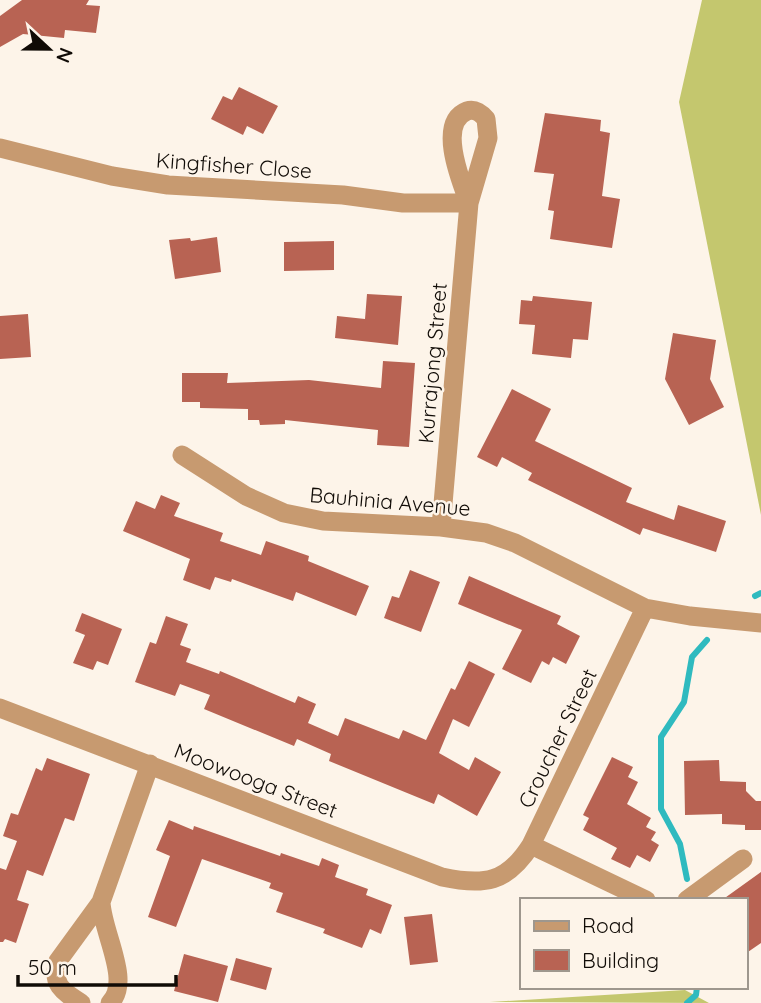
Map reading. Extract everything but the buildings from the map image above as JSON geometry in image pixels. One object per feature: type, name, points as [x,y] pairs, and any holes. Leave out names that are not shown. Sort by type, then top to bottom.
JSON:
[{"type":"street","name":"Kingfisher Close","points":[[0,148],[112,176],[168,185],[344,195],[403,203],[469,204]]},
{"type":"street","name":"Kurrajong Street","points":[[441,527],[469,204]]},
{"type":"street","name":"Bauhinia Avenue","points":[[182,455],[246,496],[284,513],[323,521],[441,527],[486,533],[515,543],[645,608],[690,617],[761,623]]},
{"type":"street","name":"Croucher Street","points":[[498,878],[515,867],[531,845],[645,608]]},
{"type":"street","name":"Moowooga Street","points":[[0,708],[442,877],[469,882],[498,878]]},
{"type":"street","points":[[81,1003],[56,981],[58,961],[101,902],[150,764]]},
{"type":"street","points":[[531,845],[642,898]]},
{"type":"street","points":[[690,898],[743,859]]},
{"type":"street","points":[[101,902],[102,920],[120,979],[117,996],[110,1003]]},
{"type":"green space","points":[[702,0],[761,0],[761,515],[679,102]]},
{"type":"green space","points":[[685,990],[709,1003],[490,1002]]},
{"type":"waterway","points":[[755,596],[761,593]]},
{"type":"waterway","points":[[687,879],[680,844],[661,809],[661,737],[684,702],[692,657],[707,640]]},
{"type":"waterway","points":[[687,1003],[696,995],[697,989]]}]
